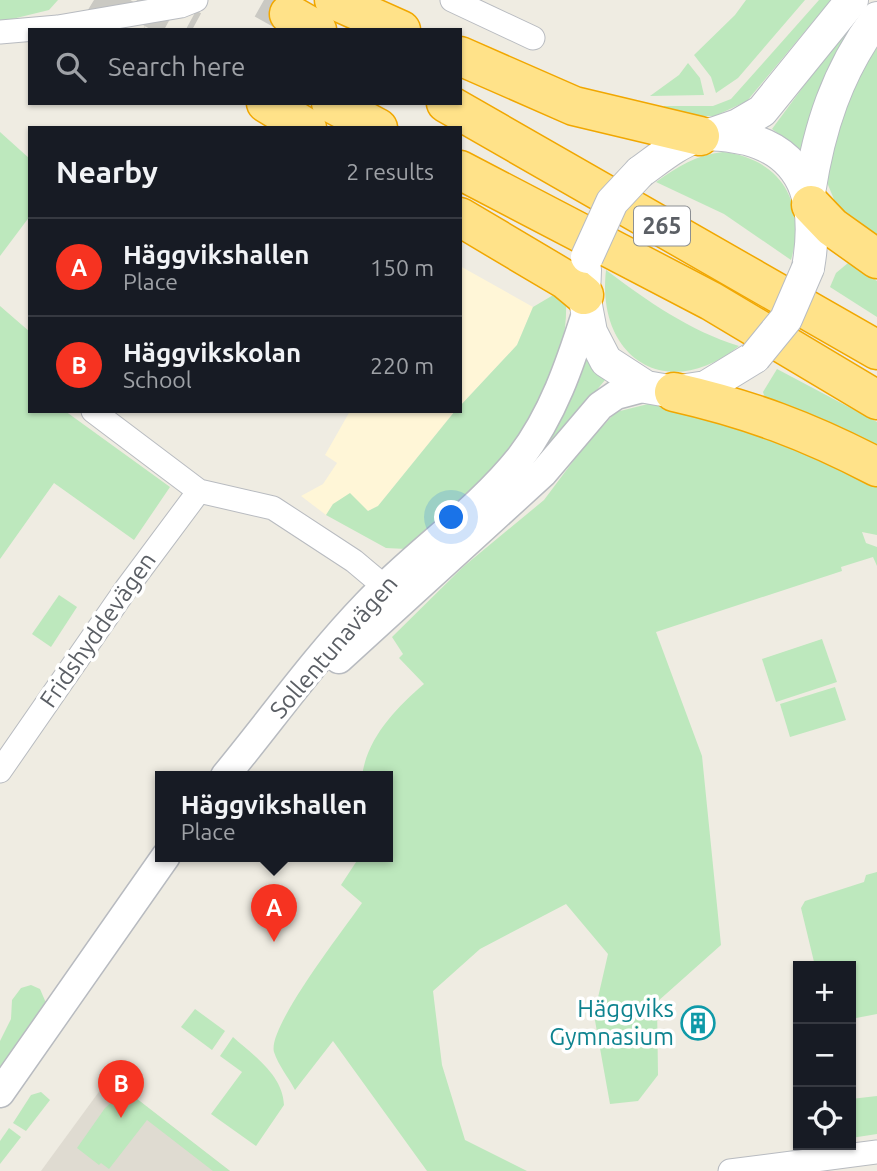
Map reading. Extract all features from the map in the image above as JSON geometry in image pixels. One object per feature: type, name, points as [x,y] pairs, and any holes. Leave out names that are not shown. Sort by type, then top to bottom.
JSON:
[{"type":"highway","points":[[334,0],[397,28]]},
{"type":"highway","points":[[462,57],[575,106],[705,135]]},
{"type":"highway","points":[[268,105],[304,126]]},
{"type":"highway","points":[[335,105],[374,126]]},
{"type":"highway","name":"265","points":[[449,105],[877,350]]},
{"type":"highway","name":"265","points":[[462,171],[711,301],[877,400]]},
{"type":"highway","points":[[810,199],[832,227],[877,259]]},
{"type":"highway","points":[[462,219],[566,280],[585,305]]},
{"type":"highway","points":[[660,390],[739,407],[830,443],[877,467]]},
{"type":"main road","points":[[852,0],[762,111],[738,125],[705,135],[665,154],[640,173],[612,202],[587,257],[585,305],[591,332],[606,361],[660,390],[706,387],[755,358],[786,319],[808,268],[814,236],[810,199],[817,144],[830,100],[856,46],[877,18]]},
{"type":"main road","points":[[705,135],[732,135],[766,144],[791,164],[810,199]]},
{"type":"street","points":[[35,28],[97,21],[181,6],[196,0]]},
{"type":"street","points":[[452,0],[533,38]]},
{"type":"street","points":[[0,32],[28,29]]},
{"type":"street","name":"Sollentunavägen","points":[[229,771],[249,746],[520,457],[548,414],[570,365],[585,305]]},
{"type":"street","name":"Sollentunavägen","points":[[394,594],[543,473],[600,406],[616,395],[660,390]]},
{"type":"street","points":[[96,413],[199,491],[273,508],[394,594]]},
{"type":"street","name":"Fridshyddevägen","points":[[0,771],[126,589],[199,491]]},
{"type":"street","points":[[0,1093],[162,862]]},
{"type":"street","points":[[730,1171],[877,1152]]},
{"type":"shaded area","points":[[462,267],[533,307],[517,345],[462,404]]},
{"type":"shaded area","points":[[349,413],[453,413],[378,506],[368,511],[333,504],[326,515],[301,496],[323,484],[337,463],[325,455]]},
{"type":"shaded area","points":[[109,1078],[230,1171],[41,1171]]},
{"type":"green space","points":[[0,0],[58,0],[49,10],[0,22]]},
{"type":"green space","points":[[746,0],[805,0],[738,78],[716,93],[711,77],[694,55],[735,15]]},
{"type":"green space","points":[[819,0],[831,0],[747,101],[715,116],[662,117],[664,106],[713,106],[731,99]]},
{"type":"green space","points":[[843,33],[848,36],[805,153],[772,129]]},
{"type":"green space","points":[[877,37],[877,246],[844,224],[824,175],[831,137]]},
{"type":"green space","points":[[688,63],[700,78],[704,95],[650,96],[679,75]]},
{"type":"green space","points":[[0,132],[28,157],[28,219],[0,256]]},
{"type":"green space","points":[[723,152],[744,156],[761,164],[775,174],[785,188],[792,203],[795,220],[791,260],[724,214],[656,182],[687,162]]},
{"type":"green space","points":[[848,263],[877,281],[877,317],[830,287],[836,273]]},
{"type":"green space","points":[[606,270],[670,314],[703,332],[739,346],[712,363],[686,371],[663,371],[642,363],[625,348],[612,327],[606,301]]},
{"type":"green space","points":[[555,294],[566,301],[561,351],[554,376],[517,445],[475,492],[406,549],[386,548],[326,515],[333,504],[350,493],[368,511],[378,506],[453,413],[462,413],[462,404],[517,345],[533,307]]},
{"type":"green space","points":[[0,306],[28,330],[28,413],[68,413],[170,487],[134,540],[54,483],[0,559]]},
{"type":"green space","points":[[587,357],[605,380],[529,472],[561,418]]},
{"type":"green space","points":[[777,369],[877,422],[877,450],[766,401],[763,392]]},
{"type":"green space","points":[[648,404],[713,409],[877,477],[877,535],[862,532],[866,543],[877,547],[877,566],[873,557],[841,567],[842,571],[656,632],[702,756],[721,945],[657,1002],[658,1075],[638,1101],[610,1104],[594,1015],[608,954],[566,904],[480,949],[433,991],[442,1065],[465,1140],[527,1171],[427,1171],[333,1041],[295,1090],[274,1052],[275,1039],[294,1000],[362,903],[341,885],[356,862],[393,862],[393,771],[363,771],[370,749],[384,725],[424,684],[399,658],[403,654],[392,637],[463,567],[544,500],[586,444],[616,412]]},
{"type":"green space","points":[[59,595],[77,607],[51,647],[32,634]]},
{"type":"green space","points":[[822,639],[837,682],[776,702],[762,659]]},
{"type":"green space","points":[[835,687],[846,720],[790,737],[780,704]]},
{"type":"green space","points":[[877,872],[877,1014],[856,1018],[856,961],[814,961],[801,908],[805,901],[864,882],[866,875]]},
{"type":"green space","points":[[31,985],[40,989],[46,1003],[0,1070],[0,1041],[11,1019],[12,1000],[21,988]]},
{"type":"green space","points":[[195,1009],[225,1031],[212,1050],[181,1027]]},
{"type":"green space","points":[[233,1037],[273,1075],[282,1094],[284,1105],[256,1146],[211,1114],[242,1072],[220,1056]]},
{"type":"green space","points":[[41,1092],[50,1100],[26,1131],[13,1123],[31,1095]]},
{"type":"green space","points":[[120,1095],[132,1095],[230,1171],[213,1171],[147,1120],[109,1169],[101,1163],[99,1165],[77,1148],[105,1108]]},
{"type":"green space","points":[[877,1096],[877,1134],[856,1137],[856,1098]]},
{"type":"green space","points":[[9,1128],[21,1137],[0,1164],[0,1141]]},
{"type":"tunnel","points":[[94,0],[140,28]]},
{"type":"tunnel","points":[[137,0],[188,28]]},
{"type":"tunnel","points":[[264,0],[289,14]]},
{"type":"place","name":"Häggvikshallen","points":[[274,942]]},
{"type":"place","name":"Häggviks Gymnasium","points":[[698,1023]]},
{"type":"place","name":"Häggvikskolan","points":[[121,1118]]}]
